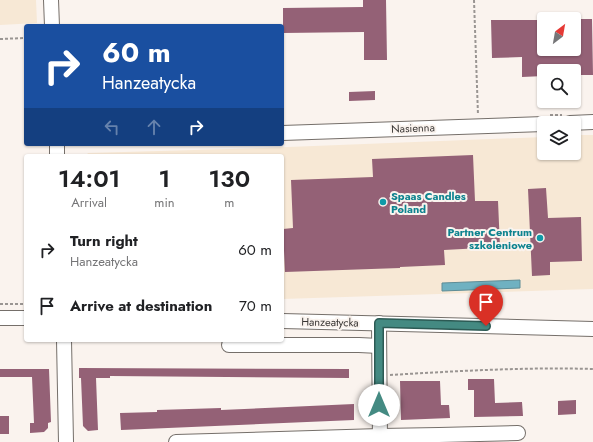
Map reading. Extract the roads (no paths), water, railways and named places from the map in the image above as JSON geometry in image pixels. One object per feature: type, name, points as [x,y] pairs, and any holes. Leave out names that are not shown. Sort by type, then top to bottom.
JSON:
[{"type":"street","points":[[51,0],[52,24]]},
{"type":"street","points":[[581,123],[593,122]]},
{"type":"street","name":"Nasienna","points":[[284,133],[537,124]]},
{"type":"street","points":[[0,318],[24,318]]},
{"type":"street","name":"Hanzeatycka","points":[[284,321],[593,329]]},
{"type":"street","points":[[379,323],[380,439]]},
{"type":"street","points":[[64,342],[66,442]]},
{"type":"street","points":[[229,345],[379,346]]},
{"type":"street","points":[[176,442],[380,439],[518,433]]},
{"type":"water","points":[[520,280],[520,288],[442,291],[442,283]]},
{"type":"place","name":"Spaas Candles Poland","points":[[383,202]]},
{"type":"place","name":"Partner Centrum szkoleniowe","points":[[540,238]]}]
